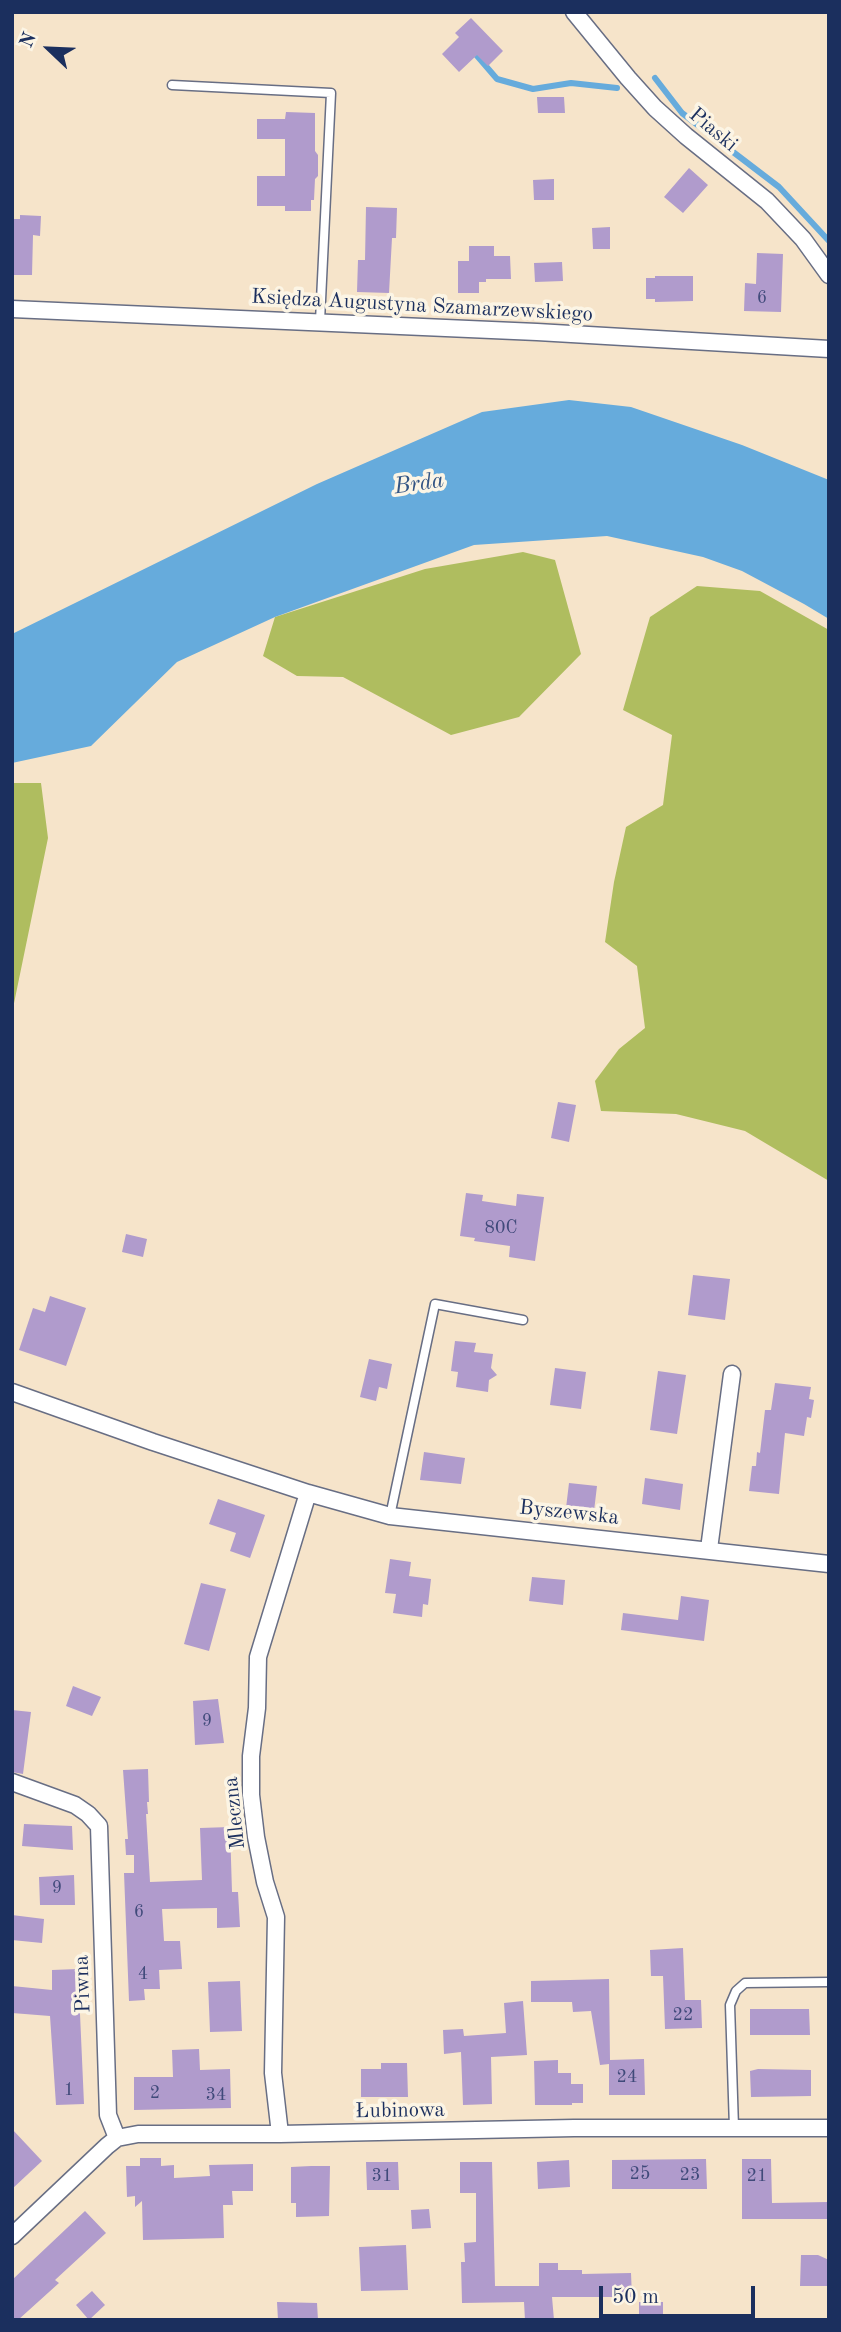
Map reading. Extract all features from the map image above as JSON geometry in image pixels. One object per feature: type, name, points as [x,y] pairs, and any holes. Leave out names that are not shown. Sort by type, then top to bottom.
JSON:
[{"type":"street","name":"Piaski","points":[[574,12],[655,107],[686,136],[767,201],[803,239],[829,275]]},
{"type":"street","name":"Księdza Augustyna Szamarzewskiego","points":[[12,309],[320,321],[829,349]]},
{"type":"street","points":[[709,1549],[732,1374]]},
{"type":"street","name":"Byszewska","points":[[12,1392],[153,1443],[308,1493],[390,1516],[829,1564]]},
{"type":"street","name":"Mleczna","points":[[280,2134],[273,2073],[276,1917],[256,1837],[251,1795],[251,1756],[257,1708],[258,1657],[308,1493]]},
{"type":"street","name":"Piwna","points":[[12,1782],[75,1805],[99,1826],[108,2115],[117,2138]]},
{"type":"street","name":"Łubinowa","points":[[117,2138],[138,2134],[280,2134],[574,2127],[829,2128]]},
{"type":"street","points":[[12,2236],[117,2138]]},
{"type":"lane","points":[[172,85],[331,93],[320,321]]},
{"type":"lane","points":[[390,1516],[435,1304],[523,1320]]},
{"type":"lane","points":[[734,2129],[730,2005],[736,1991],[746,1983],[829,1982]]},
{"type":"green space","points":[[523,552],[555,560],[581,654],[519,717],[451,735],[343,677],[297,676],[263,656],[275,617],[425,569]]},
{"type":"green space","points":[[697,586],[760,591],[829,630],[829,1181],[745,1131],[676,1114],[601,1111],[595,1081],[619,1049],[645,1028],[637,966],[605,942],[614,882],[626,827],[663,805],[672,735],[623,710],[650,617]]},
{"type":"green space","points":[[12,783],[41,783],[48,838],[12,1013]]},
{"type":"water","name":"Brda","points":[[569,400],[631,407],[742,445],[829,480],[829,619],[742,571],[703,557],[607,536],[474,545],[275,617],[177,662],[91,746],[12,763],[12,634],[317,484],[482,412]]},
{"type":"building","points":[[471,18],[503,51],[488,66],[477,55],[459,72],[442,54],[459,37],[455,33]]},
{"type":"building","points":[[537,97],[564,97],[565,113],[538,113]]},
{"type":"building","points":[[286,112],[315,113],[318,176],[315,179],[311,211],[285,211],[285,206],[257,206],[257,176],[285,176],[285,139],[257,139],[257,119],[285,119]]},
{"type":"building","points":[[689,168],[708,185],[683,213],[664,197]]},
{"type":"building","points":[[554,179],[554,200],[534,200],[533,180]]},
{"type":"building","points":[[366,207],[397,208],[396,238],[392,238],[389,293],[357,292],[358,260],[365,260]]},
{"type":"building","points":[[20,215],[41,216],[40,236],[33,235],[32,275],[12,275],[12,219],[20,219]]},
{"type":"building","points":[[610,227],[610,249],[593,249],[592,228]]},
{"type":"building","points":[[469,246],[494,246],[494,256],[510,256],[511,279],[486,279],[486,282],[479,282],[479,293],[458,293],[458,261],[469,261]]},
{"type":"building","points":[[757,253],[783,254],[781,312],[744,311],[745,283],[756,284]]},
{"type":"building","points":[[562,262],[563,281],[535,282],[534,263]]},
{"type":"building","points":[[693,276],[693,301],[655,302],[655,299],[646,299],[646,278]]},
{"type":"building","points":[[558,1102],[576,1105],[569,1142],[551,1138]]},
{"type":"building","points":[[466,1193],[483,1195],[482,1201],[516,1206],[517,1194],[544,1197],[535,1261],[509,1257],[510,1246],[474,1241],[475,1238],[460,1236]]},
{"type":"building","points":[[126,1234],[147,1239],[143,1257],[122,1252]]},
{"type":"building","points":[[693,1275],[730,1279],[725,1320],[688,1315]]},
{"type":"building","points":[[50,1296],[86,1308],[66,1366],[19,1350],[33,1308],[45,1312]]},
{"type":"building","points":[[455,1341],[476,1343],[474,1352],[493,1354],[491,1368],[497,1375],[489,1380],[488,1392],[456,1387],[458,1372],[451,1371]]},
{"type":"building","points":[[369,1359],[392,1364],[387,1389],[379,1387],[376,1401],[360,1397]]},
{"type":"building","points":[[555,1368],[586,1372],[581,1409],[550,1405]]},
{"type":"building","points":[[658,1371],[686,1375],[677,1434],[650,1430]]},
{"type":"building","points":[[775,1383],[811,1387],[809,1399],[814,1400],[811,1418],[807,1417],[804,1436],[785,1433],[779,1494],[749,1491],[752,1466],[756,1466],[757,1452],[760,1453],[765,1410],[771,1410]]},
{"type":"building","points":[[424,1452],[465,1458],[461,1484],[420,1480]]},
{"type":"building","points":[[645,1478],[683,1484],[680,1510],[642,1504]]},
{"type":"building","points":[[569,1483],[597,1486],[594,1511],[566,1508]]},
{"type":"building","points":[[218,1499],[265,1515],[250,1558],[230,1551],[236,1533],[209,1524]]},
{"type":"building","points":[[390,1559],[411,1562],[409,1576],[431,1579],[428,1605],[423,1604],[422,1617],[393,1613],[396,1594],[385,1593]]},
{"type":"building","points":[[532,1577],[565,1580],[563,1605],[529,1601]]},
{"type":"building","points":[[201,1583],[226,1589],[209,1651],[184,1644]]},
{"type":"building","points":[[681,1596],[709,1600],[704,1641],[621,1630],[623,1613],[678,1620]]},
{"type":"building","points":[[73,1686],[101,1697],[92,1716],[66,1706]]},
{"type":"building","points":[[218,1699],[224,1743],[195,1745],[193,1701]]},
{"type":"building","points":[[12,1710],[31,1712],[23,1774],[12,1772]]},
{"type":"building","points":[[148,1769],[149,1802],[146,1814],[150,1882],[202,1880],[200,1828],[230,1827],[232,1892],[238,1892],[240,1927],[217,1928],[217,1908],[162,1909],[164,1941],[180,1941],[182,1969],[159,1970],[160,1989],[144,1989],[145,2000],[129,2001],[124,1873],[134,1873],[134,1855],[126,1855],[125,1839],[128,1839],[123,1770]]},
{"type":"building","points":[[24,1824],[72,1826],[73,1850],[22,1846]]},
{"type":"building","points":[[74,1875],[75,1905],[40,1905],[39,1877]]},
{"type":"building","points":[[12,1915],[44,1919],[42,1943],[12,1940]]},
{"type":"building","points":[[683,1948],[685,2000],[701,2000],[702,2028],[665,2029],[663,1976],[651,1976],[650,1950]]},
{"type":"building","points":[[78,1969],[84,2104],[56,2105],[50,2016],[12,2013],[12,1986],[52,1990],[52,1970]]},
{"type":"building","points":[[609,1979],[610,2060],[644,2059],[645,2095],[609,2095],[609,2064],[600,2065],[591,2011],[573,2012],[572,2002],[531,2002],[531,1981]]},
{"type":"building","points":[[240,1981],[242,2031],[210,2032],[208,1982]]},
{"type":"building","points":[[523,2001],[527,2055],[491,2057],[492,2104],[463,2105],[461,2052],[444,2054],[443,2030],[463,2029],[464,2036],[506,2033],[504,2003]]},
{"type":"building","points":[[750,2009],[809,2009],[810,2035],[750,2035]]},
{"type":"building","points":[[199,2049],[200,2070],[230,2069],[231,2108],[134,2110],[134,2077],[173,2077],[172,2050]]},
{"type":"building","points":[[558,2060],[558,2073],[571,2073],[571,2084],[583,2084],[583,2103],[535,2105],[534,2061]]},
{"type":"building","points":[[381,2063],[407,2063],[408,2097],[361,2097],[361,2069],[381,2069]]},
{"type":"building","points":[[811,2070],[811,2096],[751,2097],[750,2071]]},
{"type":"building","points":[[12,2129],[42,2161],[12,2189]]},
{"type":"building","points":[[140,2158],[161,2158],[161,2166],[174,2165],[174,2178],[210,2176],[209,2165],[253,2164],[253,2191],[232,2191],[233,2205],[223,2205],[224,2238],[143,2240],[142,2201],[135,2207],[135,2196],[127,2197],[126,2166],[140,2166]]},
{"type":"building","points":[[706,2159],[707,2189],[612,2189],[612,2160]]},
{"type":"building","points":[[742,2159],[771,2159],[772,2203],[828,2202],[828,2219],[742,2219]]},
{"type":"building","points":[[569,2160],[570,2187],[538,2189],[537,2162]]},
{"type":"building","points":[[366,2162],[398,2162],[399,2190],[367,2190]]},
{"type":"building","points":[[460,2162],[492,2162],[495,2286],[539,2286],[539,2263],[558,2263],[558,2270],[582,2270],[582,2274],[631,2273],[632,2297],[552,2297],[554,2320],[525,2320],[524,2302],[462,2303],[461,2262],[465,2262],[464,2243],[476,2242],[476,2193],[460,2193]]},
{"type":"building","points":[[330,2166],[329,2216],[296,2217],[296,2203],[291,2203],[291,2167]]},
{"type":"building","points":[[429,2209],[431,2228],[412,2229],[411,2210]]},
{"type":"building","points":[[85,2211],[106,2233],[55,2280],[59,2283],[18,2320],[12,2320],[12,2280]]},
{"type":"building","points":[[406,2245],[408,2290],[361,2291],[359,2247]]},
{"type":"building","points":[[801,2255],[818,2255],[829,2260],[828,2286],[800,2286]]},
{"type":"building","points":[[92,2291],[105,2305],[89,2320],[76,2305]]},
{"type":"building","points":[[277,2302],[317,2303],[318,2320],[278,2320]]},
{"type":"building","points":[[639,2302],[663,2302],[663,2320],[639,2320]]},
{"type":"waterway","points":[[472,50],[497,79],[533,89],[571,83],[617,88]]},
{"type":"waterway","points":[[655,78],[682,113],[779,187],[829,241]]}]
